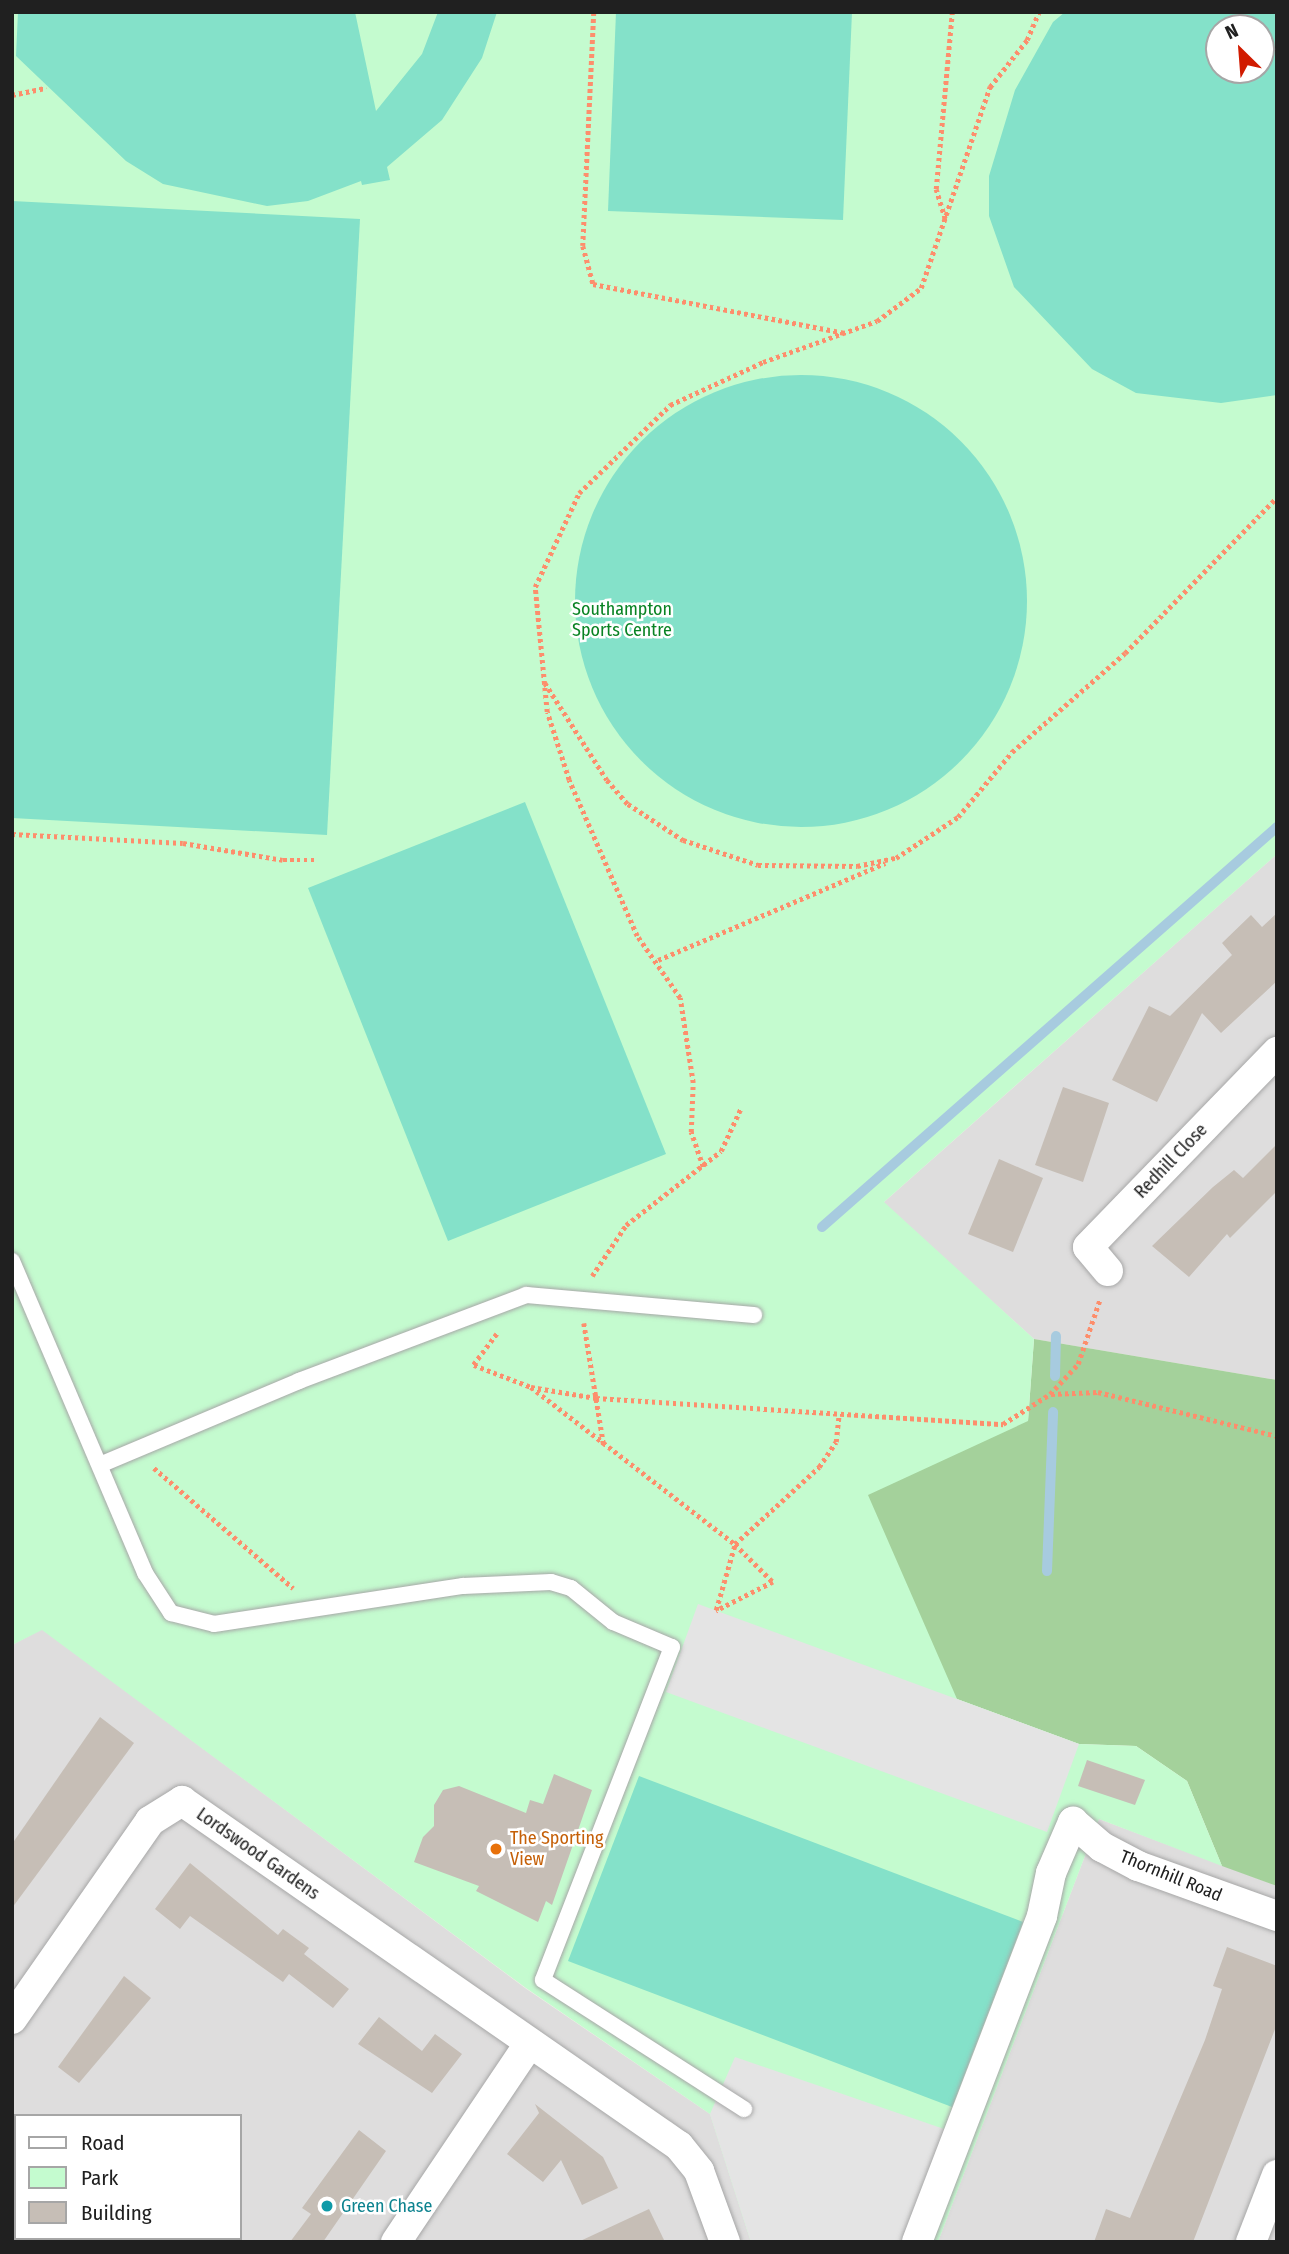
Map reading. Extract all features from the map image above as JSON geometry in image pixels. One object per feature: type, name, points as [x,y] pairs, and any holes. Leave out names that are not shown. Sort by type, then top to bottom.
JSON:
[{"type":"street","name":"Redhill Close","points":[[1108,1271],[1088,1247],[1277,1052]]},
{"type":"street","name":"Lordswood Gardens","points":[[12,2019],[150,1821],[182,1801],[679,2146],[699,2171],[725,2242]]},
{"type":"street","name":"Thornhill Road","points":[[917,2242],[1042,1916],[1051,1873],[1073,1822],[1102,1847],[1138,1866],[1277,1916]]},
{"type":"street","points":[[396,2242],[529,2044]]},
{"type":"street","points":[[1251,2242],[1277,2175]]},
{"type":"lane","points":[[12,1261],[102,1464],[145,1573],[171,1613],[214,1624],[498,1581],[551,1582],[571,1588],[613,1622],[672,1647],[543,1980],[744,2109]]},
{"type":"lane","points":[[102,1464],[132,1449],[526,1295],[580,1297],[754,1315]]},
{"type":"path","points":[[594,12],[583,246],[593,284],[847,333]]},
{"type":"path","points":[[945,220],[936,189],[952,12]]},
{"type":"path","points":[[703,1167],[691,1132],[693,1083],[680,998],[657,960],[637,936],[569,780],[547,712],[535,587],[579,493],[670,405],[763,362],[877,321],[921,288],[990,88],[1027,40],[1039,12]]},
{"type":"path","points":[[12,95],[46,88]]},
{"type":"path","points":[[657,960],[896,858],[958,817],[1012,752],[1125,653],[1277,497]]},
{"type":"path","points":[[542,675],[607,780],[628,804],[683,841],[758,865],[857,866],[896,858]]},
{"type":"path","points":[[12,834],[183,843],[283,860],[317,860]]},
{"type":"path","points":[[604,1447],[580,1297],[626,1224],[721,1151],[741,1108]]},
{"type":"path","points":[[526,1295],[474,1365],[531,1387],[596,1398],[1003,1424],[1050,1394],[1078,1364],[1108,1271]]},
{"type":"path","points":[[531,1387],[604,1447],[735,1544],[773,1582],[716,1611],[735,1544],[819,1467],[836,1442],[839,1414]]},
{"type":"path","points":[[1050,1394],[1098,1392],[1277,1436]]},
{"type":"path","points":[[132,1449],[316,1608]]},
{"type":"shaded area","points":[[1277,854],[1277,1380],[1034,1339],[883,1203]]},
{"type":"shaded area","points":[[698,1604],[1079,1744],[1047,1832],[666,1692]]},
{"type":"shaded area","points":[[42,1629],[525,1988],[710,2114],[751,2242],[12,2242],[12,1645]]},
{"type":"shaded area","points":[[1099,1819],[1277,1886],[1277,2242],[938,2242]]},
{"type":"shaded area","points":[[735,2057],[947,2130],[903,2242],[751,2242],[710,2114]]},
{"type":"green space","name":"Southampton Sports Centre","points":[[12,12],[1277,12],[1277,854],[884,1202],[1034,1339],[1028,1421],[868,1495],[957,1699],[1079,1744],[1136,1746],[1187,1781],[1222,1866],[1099,1819],[938,2242],[751,2242],[710,2114],[526,1988],[42,1630],[12,1645]]},
{"type":"green space","points":[[18,12],[355,12],[376,111],[422,54],[438,12],[497,12],[482,58],[442,120],[387,167],[390,180],[362,185],[361,181],[308,201],[267,206],[163,184],[126,161],[16,56]]},
{"type":"green space","points":[[616,12],[852,12],[843,220],[608,211]]},
{"type":"green space","points":[[1065,12],[1277,12],[1277,395],[1221,403],[1136,393],[1092,369],[1014,287],[989,216],[989,176],[1015,90],[1053,22]]},
{"type":"green space","points":[[12,201],[360,219],[327,835],[12,818]]},
{"type":"green space","points":[[801,375],[845,379],[888,392],[927,413],[961,441],[989,475],[1010,514],[1023,557],[1027,601],[1023,645],[1010,688],[989,727],[961,761],[927,789],[888,810],[845,823],[801,827],[757,823],[714,810],[675,789],[641,761],[613,727],[592,688],[579,645],[575,601],[579,557],[592,514],[613,475],[641,441],[675,413],[714,392],[757,379]]},
{"type":"green space","points":[[525,802],[666,1154],[448,1241],[308,888]]},
{"type":"green space","points":[[1034,1339],[1277,1380],[1277,1886],[1222,1866],[1187,1781],[1136,1746],[1079,1744],[957,1699],[458,1340],[1028,1421]]},
{"type":"green space","points":[[639,1776],[1023,1922],[952,2107],[568,1961]]},
{"type":"building","points":[[1277,913],[1277,981],[1221,1033],[1202,1013],[1157,1102],[1112,1080],[1149,1006],[1170,1016],[1232,955],[1222,943],[1251,915],[1262,927]]},
{"type":"building","points":[[1063,1087],[1109,1103],[1083,1182],[1035,1165]]},
{"type":"building","points":[[1277,1144],[1277,1191],[1230,1238],[1227,1234],[1189,1277],[1152,1246],[1213,1187],[1234,1170],[1243,1178]]},
{"type":"building","points":[[999,1159],[1043,1178],[1013,1252],[968,1234]]},
{"type":"building","points":[[100,1717],[134,1743],[12,1908],[12,1844]]},
{"type":"building","points":[[1087,1760],[1145,1780],[1135,1805],[1078,1786]]},
{"type":"building","name":"The Sporting View","points":[[554,1774],[592,1790],[552,1905],[546,1901],[538,1922],[476,1891],[479,1886],[414,1862],[423,1837],[434,1826],[434,1805],[443,1790],[459,1786],[526,1813],[530,1800],[543,1804]]},
{"type":"building","points":[[190,1863],[278,1935],[283,1929],[309,1948],[304,1954],[349,1989],[333,2008],[289,1974],[283,1982],[190,1916],[180,1929],[155,1909]]},
{"type":"building","points":[[1227,1947],[1277,1966],[1277,2024],[1193,2242],[1094,2242],[1106,2209],[1130,2218],[1205,2040],[1222,1989],[1213,1986]]},
{"type":"building","points":[[124,1976],[151,1998],[79,2083],[58,2067]]},
{"type":"building","points":[[379,2017],[422,2051],[435,2034],[462,2054],[432,2093],[358,2044]]},
{"type":"building","points":[[535,2104],[603,2157],[618,2188],[582,2205],[561,2160],[543,2182],[507,2154],[539,2113]]},
{"type":"building","points":[[359,2130],[386,2151],[323,2242],[290,2242],[311,2214],[302,2208]]},
{"type":"building","points":[[649,2209],[665,2242],[578,2242]]},
{"type":"waterway","points":[[822,1227],[1277,827]]},
{"type":"waterway","points":[[1055,1376],[1056,1336]]},
{"type":"waterway","points":[[1047,1571],[1053,1412]]},
{"type":"place","name":"The Sporting View","points":[[496,1849]]},
{"type":"place","name":"Green Chase","points":[[327,2206]]}]
